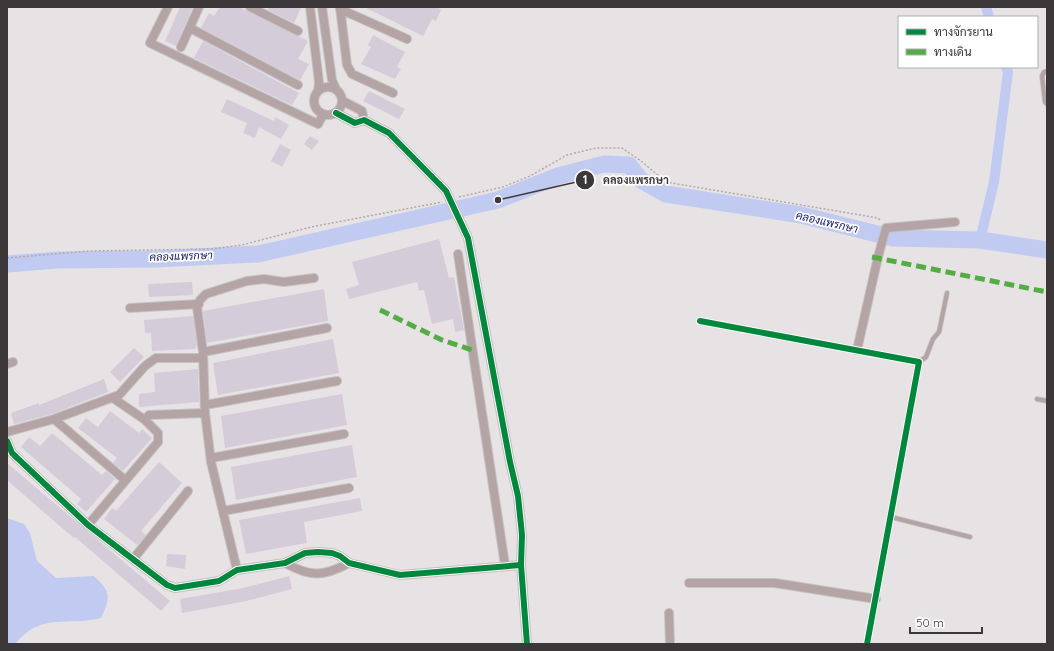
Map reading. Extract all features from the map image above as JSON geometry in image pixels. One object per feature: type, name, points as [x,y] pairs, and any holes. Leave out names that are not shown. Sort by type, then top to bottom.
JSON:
[{"type":"street","points":[[168,7],[150,43],[318,124],[322,114]]},
{"type":"street","points":[[181,47],[200,7]]},
{"type":"street","points":[[250,7],[298,31]]},
{"type":"street","points":[[310,7],[319,82],[314,104],[322,114],[332,115],[342,106],[343,102],[340,92],[336,89],[332,80],[322,7]]},
{"type":"street","points":[[340,8],[407,40]]},
{"type":"street","points":[[340,8],[347,65],[352,74],[393,93]]},
{"type":"street","points":[[190,28],[298,85]]},
{"type":"street","points":[[318,91],[327,87],[336,89]]},
{"type":"street","points":[[343,102],[362,111],[364,120]]},
{"type":"street","points":[[336,113],[355,123],[364,120],[389,134],[446,191],[468,238],[510,462],[518,496],[522,535],[521,565],[527,644]]},
{"type":"street","points":[[857,350],[885,228],[955,222]]},
{"type":"street","points":[[458,254],[506,565]]},
{"type":"street","points":[[236,570],[211,458],[205,409],[203,355],[197,307],[206,294],[247,281],[264,279],[284,282],[314,278]]},
{"type":"street","points":[[130,308],[199,304]]},
{"type":"street","points":[[7,432],[54,419],[113,398],[119,395],[145,366],[156,358],[203,355],[327,328]]},
{"type":"street","points":[[145,420],[149,415],[205,409],[337,382]]},
{"type":"street","points":[[88,525],[158,442],[158,433],[145,420],[113,398]]},
{"type":"street","points":[[54,419],[125,480]]},
{"type":"street","points":[[211,458],[344,434]]},
{"type":"street","points":[[7,441],[12,453],[88,525],[134,558],[167,585],[175,588],[219,580],[236,570],[285,563],[305,553],[318,552],[332,553],[340,556],[349,563],[400,575],[506,565],[521,565]]},
{"type":"street","points":[[223,510],[349,488]]},
{"type":"street","points":[[134,558],[188,491]]},
{"type":"street","points":[[285,563],[309,574],[329,572],[349,563]]},
{"type":"street","points":[[689,583],[775,583],[876,599]]},
{"type":"street","points":[[669,613],[670,644]]},
{"type":"lane","points":[[1047,71],[1042,76],[1045,102],[1047,104]]},
{"type":"lane","points":[[919,362],[926,357],[933,339],[939,332],[947,293]]},
{"type":"lane","points":[[1037,399],[1047,401]]},
{"type":"lane","points":[[891,517],[970,537]]},
{"type":"path","points":[[453,199],[510,184],[530,176],[567,155],[596,148],[622,148],[641,161],[666,182],[878,218],[885,228]]},
{"type":"path","points":[[7,258],[89,251],[218,248],[242,245],[310,227],[432,205],[446,201]]},
{"type":"water","points":[[7,518],[24,524],[30,533],[37,561],[56,578],[94,576],[104,586],[108,595],[108,600],[101,618],[45,624],[35,627],[15,644],[7,644]]},
{"type":"building","points":[[180,7],[193,7],[176,46],[165,41]]},
{"type":"building","points":[[220,7],[239,7],[308,41],[298,59],[309,64],[300,80],[201,28],[209,13],[214,16]]},
{"type":"building","points":[[269,7],[301,7],[294,23],[268,10]]},
{"type":"building","points":[[364,7],[436,7],[441,10],[436,21],[432,19],[423,36]]},
{"type":"building","points":[[373,35],[405,52],[397,67],[401,69],[395,79],[361,64],[371,47],[368,45]]},
{"type":"building","points":[[203,41],[299,93],[292,105],[194,58]]},
{"type":"building","points":[[369,91],[405,109],[399,119],[363,101]]},
{"type":"building","points":[[227,99],[274,121],[275,117],[289,125],[281,139],[259,127],[255,138],[243,133],[247,123],[221,112]]},
{"type":"building","points":[[310,136],[319,141],[312,150],[304,144]]},
{"type":"building","points":[[280,144],[291,150],[282,167],[271,161]]},
{"type":"building","points":[[439,239],[449,278],[454,277],[464,330],[455,332],[453,319],[432,324],[424,290],[419,291],[417,282],[349,299],[346,289],[359,285],[352,262]]},
{"type":"building","points":[[192,282],[193,295],[149,297],[148,284]]},
{"type":"building","points":[[324,289],[328,321],[207,343],[203,311]]},
{"type":"building","points":[[193,316],[197,345],[195,349],[152,351],[151,333],[145,333],[144,320]]},
{"type":"building","points":[[333,339],[339,373],[218,395],[213,363]]},
{"type":"building","points":[[134,348],[144,357],[120,382],[110,372]]},
{"type":"building","points":[[198,369],[199,402],[139,407],[139,394],[155,392],[154,373]]},
{"type":"building","points":[[104,379],[108,392],[52,414],[14,424],[11,413],[39,403],[39,405]]},
{"type":"building","points":[[342,394],[347,425],[225,448],[221,416]]},
{"type":"building","points":[[110,411],[139,433],[142,429],[152,438],[123,471],[113,463],[117,458],[78,428],[86,418],[98,427]]},
{"type":"building","points":[[52,433],[102,475],[106,471],[115,479],[86,512],[77,504],[81,499],[21,447],[29,437],[40,446]]},
{"type":"building","points":[[352,445],[357,477],[236,500],[231,467]]},
{"type":"building","points":[[159,462],[182,483],[141,531],[146,535],[137,545],[104,519],[112,508],[116,511]]},
{"type":"building","points":[[7,463],[170,601],[161,611],[7,480]]},
{"type":"building","points":[[360,498],[362,511],[304,522],[307,543],[246,554],[239,520]]},
{"type":"building","points":[[167,554],[186,555],[185,569],[166,566]]},
{"type":"building","points":[[289,576],[292,589],[246,601],[182,613],[180,599],[243,588]]},
{"type":"waterway","points":[[986,7],[989,16]]},
{"type":"waterway","points":[[980,240],[994,182],[1008,72],[1006,68]]},
{"type":"waterway","name":"คลองแพรกษา","points":[[7,264],[57,260],[156,259],[258,254],[498,200],[558,176],[604,164],[629,165],[641,180],[666,194],[801,215],[893,238],[980,240],[1047,250]]},
{"type":"tunnel","points":[[700,321],[919,362],[867,644]]},
{"type":"marked path","points":[[872,257],[1047,292]]},
{"type":"marked path","points":[[380,310],[442,340],[472,350]]},
{"type":"cycle path","points":[[336,113],[355,123],[364,120],[389,133],[446,191],[468,238],[510,462],[518,496],[522,535],[521,565],[527,644]]},
{"type":"cycle path","points":[[700,321],[919,362],[867,644]]},
{"type":"cycle path","points":[[7,441],[12,453],[88,525],[167,585],[175,588],[219,581],[237,570],[285,563],[305,553],[318,552],[332,553],[340,556],[349,563],[400,575],[521,565]]},
{"type":"place","name":"คลองแพรกษา","points":[[498,200]]}]
